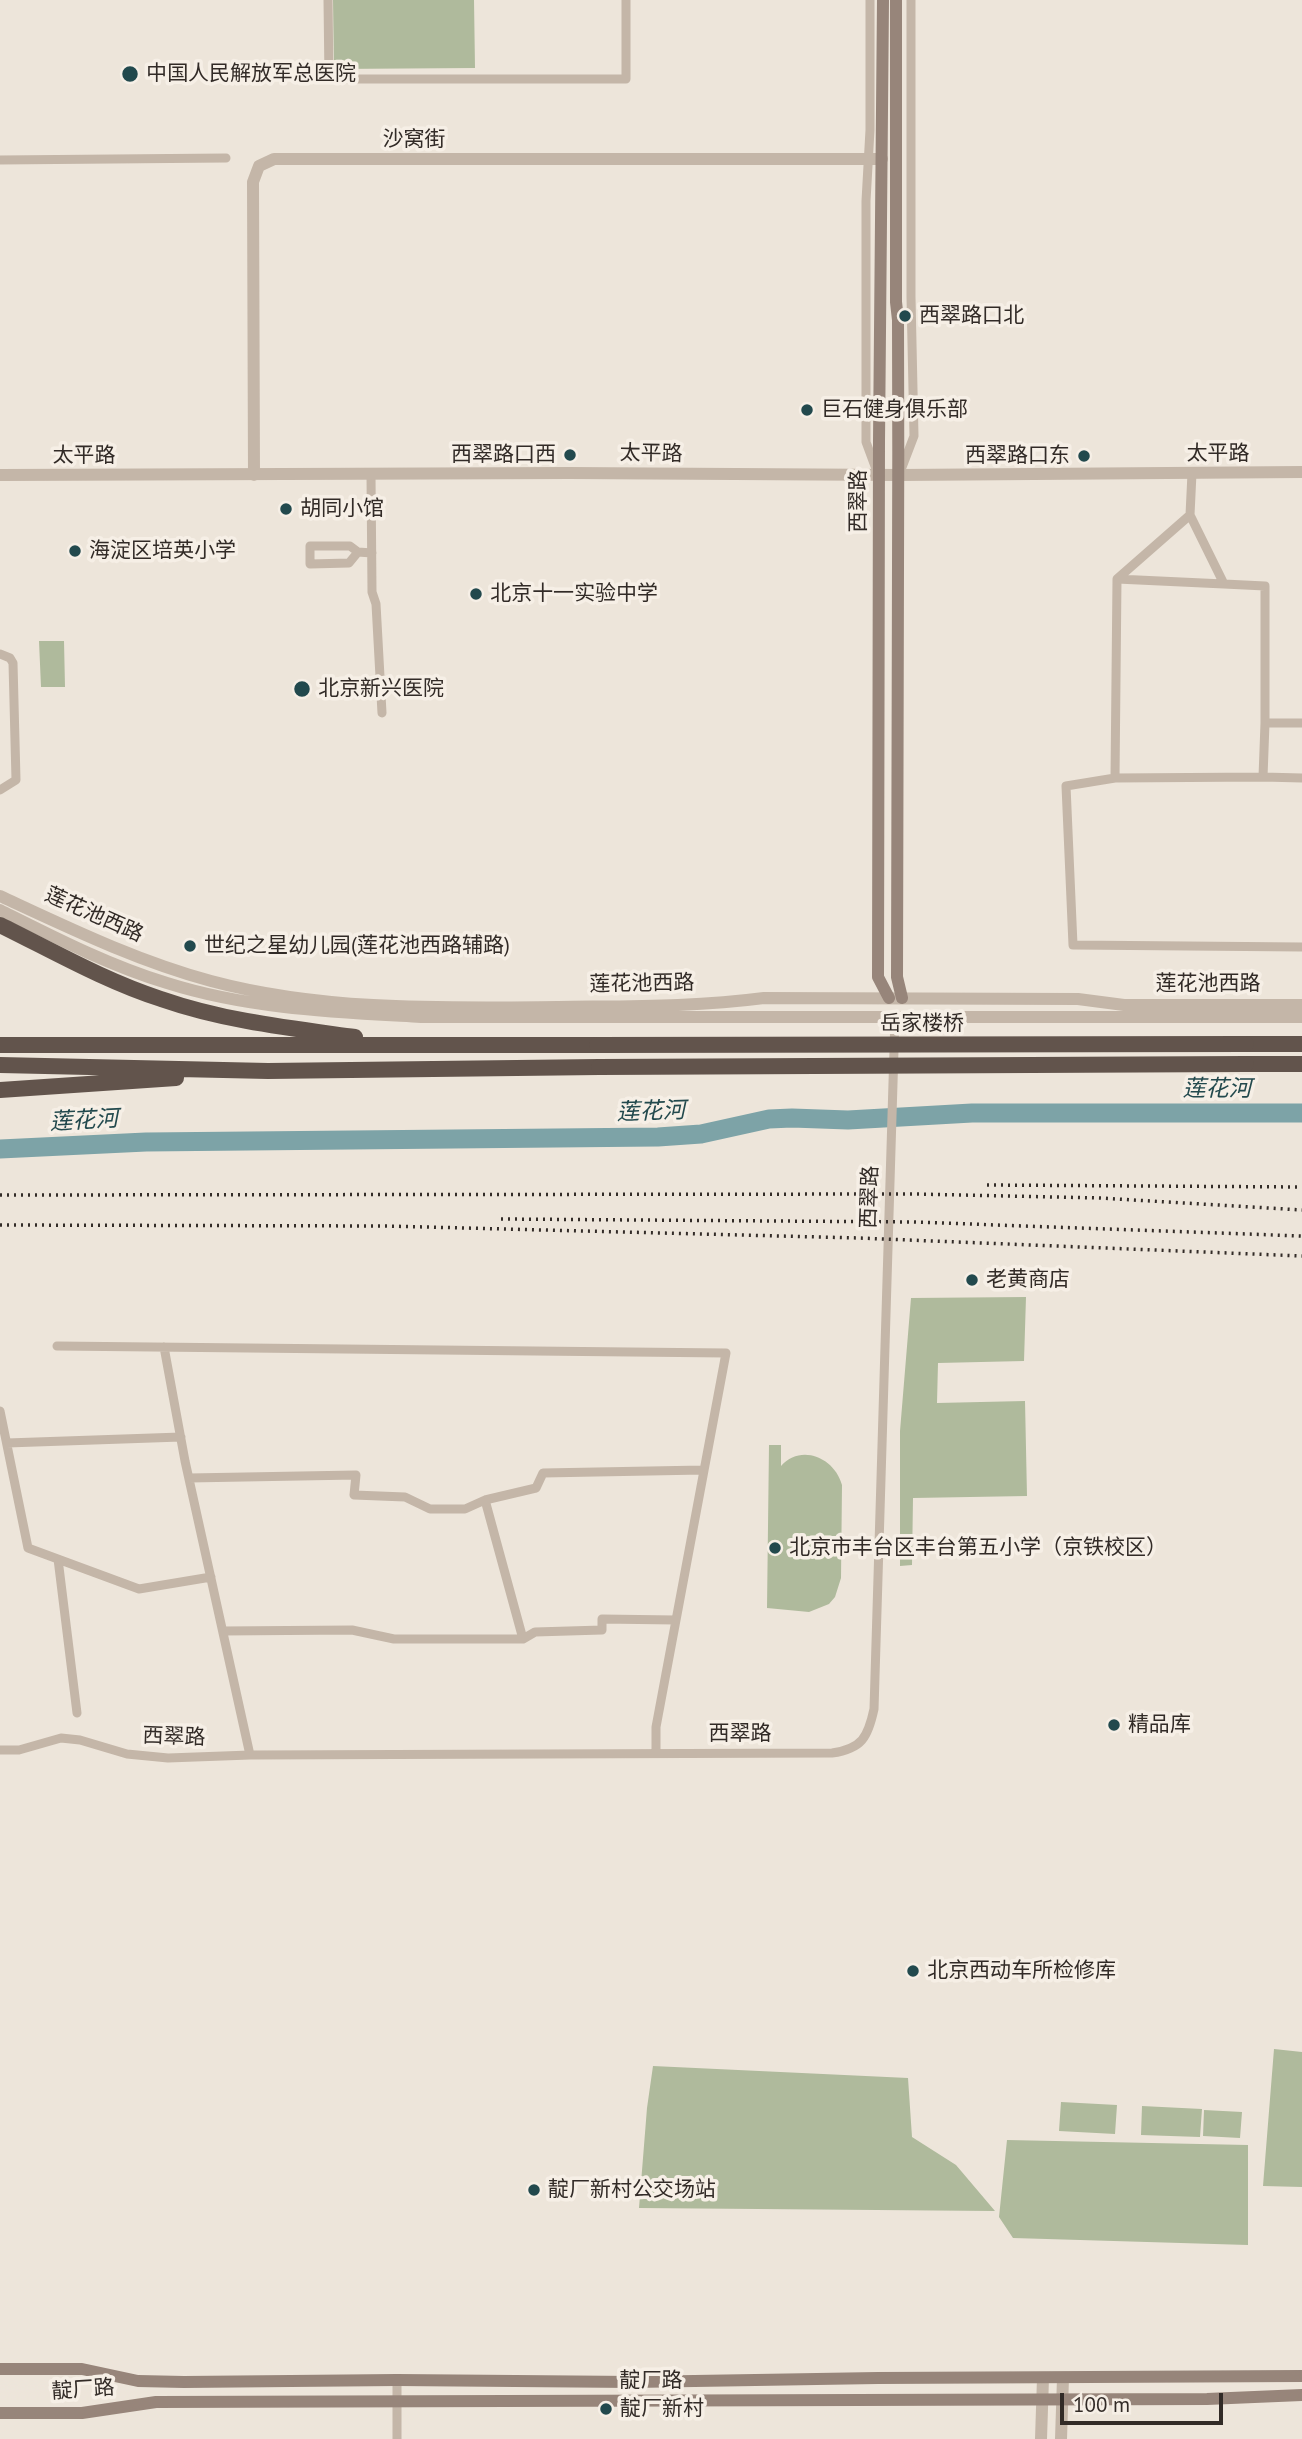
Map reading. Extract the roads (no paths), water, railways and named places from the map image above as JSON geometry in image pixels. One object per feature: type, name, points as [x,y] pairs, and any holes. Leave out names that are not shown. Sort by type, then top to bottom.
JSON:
[{"type":"highway","points":[[0,925],[103,976],[160,999],[212,1014],[266,1026],[419,1045]]},
{"type":"highway","name":"岳家楼桥","points":[[419,1045],[1302,1044]]},
{"type":"highway","points":[[0,1045],[419,1045]]},
{"type":"highway","name":"岳家楼桥","points":[[268,1071],[1302,1064]]},
{"type":"highway","points":[[0,1065],[268,1071]]},
{"type":"highway","points":[[0,1092],[268,1071]]},
{"type":"main road","name":"西翠路","points":[[883,0],[875,159],[879,475],[878,977],[896,998]]},
{"type":"main road","name":"西翠路","points":[[896,0],[899,475],[896,611],[896,998]]},
{"type":"main road","points":[[0,2369],[82,2369],[138,2381],[633,2382],[1302,2376]]},
{"type":"main road","name":"靛厂路","points":[[0,2413],[82,2413],[156,2402],[1207,2399],[1302,2395]]},
{"type":"street","points":[[328,0],[329,79],[626,79],[626,0]]},
{"type":"street","points":[[870,0],[875,159]]},
{"type":"street","points":[[899,475],[914,436],[911,0]]},
{"type":"street","points":[[0,160],[226,158]]},
{"type":"street","name":"沙窝街","points":[[254,475],[253,182],[259,166],[274,159],[875,159]]},
{"type":"street","name":"太平路","points":[[0,475],[1302,472]]},
{"type":"street","points":[[1192,473],[1190,515],[1224,583]]},
{"type":"street","points":[[371,475],[372,592],[376,604],[383,713]]},
{"type":"street","points":[[1115,778],[1117,579],[1190,515]]},
{"type":"street","points":[[358,552],[349,563],[310,564],[310,547],[350,546],[358,552],[372,553]]},
{"type":"street","points":[[1117,579],[1265,586],[1264,777]]},
{"type":"street","points":[[0,654],[10,658],[13,663],[16,780],[0,790]]},
{"type":"street","points":[[1265,723],[1302,723]]},
{"type":"street","points":[[1302,778],[1115,778],[1066,786],[1073,945],[1302,947]]},
{"type":"street","name":"莲花池西路","points":[[0,896],[99,942],[168,969],[243,989],[312,1000],[419,1007],[714,1004],[764,998],[1078,999],[1124,1004],[1302,1004]]},
{"type":"street","name":"莲花池西路","points":[[0,910],[91,955],[166,983],[209,995],[270,1006],[421,1017],[1302,1017]]},
{"type":"street","points":[[895,1017],[896,998]]},
{"type":"street","name":"西翠路","points":[[0,1750],[19,1750],[61,1738],[80,1740],[127,1754],[168,1758],[250,1755],[832,1753],[848,1751],[856,1746],[870,1727],[874,1695],[895,1017]]},
{"type":"street","points":[[57,1346],[726,1353],[656,1727],[656,1752]]},
{"type":"street","points":[[164,1347],[189,1478],[250,1755]]},
{"type":"street","points":[[0,1411],[28,1548],[139,1589],[211,1577]]},
{"type":"street","points":[[7,1443],[181,1437]]},
{"type":"street","points":[[189,1478],[356,1475],[354,1495],[405,1497],[430,1509],[465,1509],[485,1500],[536,1488],[543,1473],[703,1470]]},
{"type":"street","points":[[485,1500],[523,1639]]},
{"type":"street","points":[[58,1559],[77,1713]]},
{"type":"street","points":[[223,1631],[352,1630],[394,1639],[523,1639],[535,1632],[602,1630],[603,1619],[675,1620]]},
{"type":"street","points":[[1041,2439],[1043,2378]]},
{"type":"street","points":[[1061,2439],[1063,2378]]},
{"type":"street","points":[[397,2380],[397,2439]]},
{"type":"waterway","name":"莲花河","points":[[0,1149],[146,1142],[658,1137],[701,1134],[769,1119],[848,1120],[972,1113],[1302,1113]]},
{"type":"railway","points":[[987,1185],[1302,1187]]},
{"type":"railway","points":[[0,1195],[915,1194],[1100,1198],[1302,1210]]},
{"type":"railway","points":[[501,1219],[913,1222],[1302,1236]]},
{"type":"railway","points":[[0,1225],[386,1226],[859,1238],[1302,1256]]},
{"type":"place","name":"中国人民解放军总医院","points":[[130,74]]},
{"type":"place","name":"西翠路口北","points":[[905,316]]},
{"type":"place","name":"巨石健身俱乐部","points":[[807,410]]},
{"type":"place","name":"西翠路口西","points":[[570,455]]},
{"type":"place","name":"西翠路口东","points":[[1084,456]]},
{"type":"place","name":"胡同小馆","points":[[286,509]]},
{"type":"place","name":"海淀区培英小学","points":[[75,551]]},
{"type":"place","name":"北京十一实验中学","points":[[476,594]]},
{"type":"place","name":"北京新兴医院","points":[[302,689]]},
{"type":"place","name":"世纪之星幼儿园(莲花池西路辅路)","points":[[190,946]]},
{"type":"place","name":"老黄商店","points":[[972,1280]]},
{"type":"place","name":"北京市丰台区丰台第五小学（京铁校区）","points":[[775,1548]]},
{"type":"place","name":"精品库","points":[[1114,1725]]},
{"type":"place","name":"北京西动车所检修库","points":[[913,1971]]},
{"type":"place","name":"靛厂新村公交场站","points":[[534,2190]]},
{"type":"place","name":"靛厂新村","points":[[606,2409]]}]
